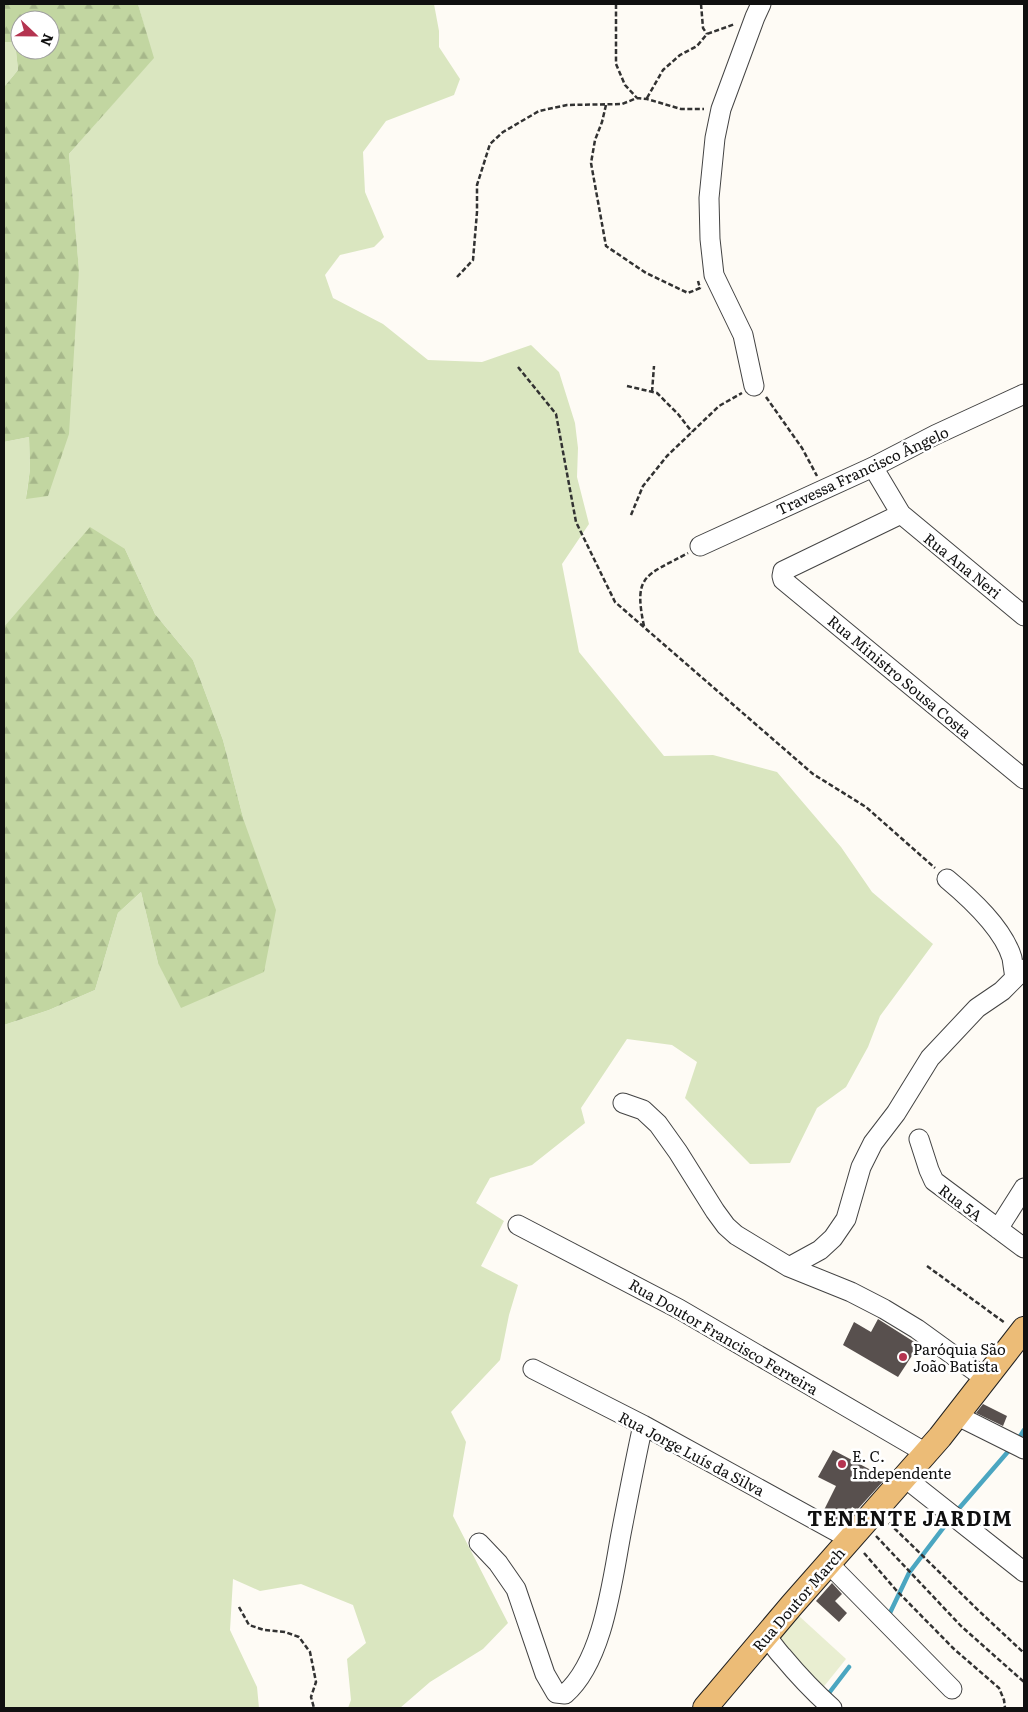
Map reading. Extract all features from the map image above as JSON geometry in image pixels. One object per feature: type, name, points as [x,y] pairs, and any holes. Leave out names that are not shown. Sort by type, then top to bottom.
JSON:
[{"type":"main road","name":"Rua Doutor March","points":[[705,1708],[765,1636],[958,1416],[986,1379],[1018,1328]]},
{"type":"street","points":[[754,386],[744,335],[714,275],[708,198],[715,138],[721,109],[758,10]]},
{"type":"street","name":"Travessa Francisco Ângelo","points":[[700,546],[873,467],[935,435],[1024,394]]},
{"type":"street","name":"Rua Ana Neri","points":[[873,467],[901,514],[1024,616]]},
{"type":"street","name":"Rua Ministro Sousa Costa","points":[[901,514],[783,571],[783,580],[1024,779]]},
{"type":"street","points":[[789,1266],[820,1250],[833,1238],[846,1219],[861,1167],[873,1143],[896,1113],[930,1058],[977,1008],[1002,991],[1020,974],[996,928],[965,894],[948,879]]},
{"type":"street","points":[[623,1103],[643,1110],[658,1124],[726,1226],[736,1235],[789,1266],[851,1292],[884,1309],[917,1329],[986,1379]]},
{"type":"street","name":"Rua 5A","points":[[919,1139],[928,1170],[934,1181],[1024,1248]]},
{"type":"street","points":[[998,1229],[1024,1188]]},
{"type":"street","name":"Rua Doutor Francisco Ferreira","points":[[518,1225],[679,1308],[926,1453]]},
{"type":"street","name":"Rua Jorge Luís da Silva","points":[[533,1369],[643,1425],[863,1525]]},
{"type":"street","points":[[958,1416],[1018,1446]]},
{"type":"street","points":[[479,1543],[498,1563],[516,1589],[545,1674],[556,1694],[565,1694],[573,1687],[590,1658],[600,1630],[610,1593],[643,1425]]},
{"type":"street","points":[[904,1477],[1024,1572]]},
{"type":"street","points":[[828,1564],[952,1689]]},
{"type":"street","points":[[765,1636],[826,1703]]},
{"type":"path","points":[[616,4],[616,64],[625,84],[637,98]]},
{"type":"path","points":[[702,4],[703,28],[706,34]]},
{"type":"path","points":[[647,99],[663,70],[680,55],[697,46],[706,34],[758,10]]},
{"type":"path","points":[[457,277],[473,260],[477,185],[490,144],[503,132],[539,111],[567,105],[622,104],[637,98],[681,109],[721,109]]},
{"type":"path","points":[[606,104],[602,122],[594,140],[591,162],[606,246],[646,273],[688,293],[700,288],[698,281],[714,275]]},
{"type":"path","points":[[652,392],[654,366]]},
{"type":"path","points":[[518,367],[556,414],[576,522],[615,602],[813,774],[866,807],[948,879]]},
{"type":"path","points":[[627,386],[657,393],[678,414],[692,432]]},
{"type":"path","points":[[630,515],[643,486],[668,456],[719,406],[754,386],[759,388],[776,408],[797,440],[823,489]]},
{"type":"path","points":[[644,627],[639,604],[641,586],[647,576],[700,546]]},
{"type":"path","points":[[927,1266],[1018,1328]]},
{"type":"path","points":[[863,1525],[920,1553],[1024,1653]]},
{"type":"path","points":[[863,1525],[961,1626],[1024,1682]]},
{"type":"path","points":[[863,1525],[896,1590],[954,1649],[999,1688],[1005,1708]]},
{"type":"path","points":[[238,1607],[249,1626],[285,1632],[299,1637],[310,1652],[316,1682],[311,1697],[314,1708]]},
{"type":"green space","points":[[4,4],[138,4],[154,58],[69,154],[79,270],[69,434],[48,496],[26,499],[30,469],[29,437],[4,442],[4,87],[18,70],[17,60],[60,60],[60,10],[10,10],[10,42],[4,42]]},
{"type":"green space","points":[[138,4],[434,4],[439,31],[439,47],[460,79],[454,95],[386,121],[363,152],[365,192],[384,237],[374,247],[340,255],[325,275],[333,298],[383,324],[428,360],[482,362],[531,345],[559,372],[575,423],[578,448],[577,477],[589,524],[562,564],[579,652],[664,756],[713,755],[777,772],[841,847],[872,892],[933,944],[880,1016],[868,1047],[846,1087],[817,1108],[790,1163],[750,1164],[685,1098],[697,1062],[672,1045],[627,1039],[581,1108],[585,1123],[532,1165],[490,1178],[476,1203],[504,1221],[481,1266],[518,1285],[509,1315],[500,1360],[451,1412],[466,1442],[453,1516],[508,1623],[483,1649],[430,1682],[400,1708],[348,1708],[351,1700],[347,1659],[366,1643],[353,1605],[301,1584],[260,1591],[233,1579],[230,1630],[257,1687],[259,1708],[4,1708],[4,1025],[49,1010],[95,990],[118,913],[141,892],[158,963],[244,821],[223,740],[193,660],[155,614],[125,549],[4,627],[4,442],[29,437],[30,469],[26,498],[79,271],[69,154],[153,58]]},
{"type":"green space","points":[[4,42],[10,42],[10,60],[17,60],[18,70],[4,87]]},
{"type":"green space","points":[[90,527],[125,549],[155,614],[193,660],[223,740],[244,821],[276,910],[264,972],[181,1008],[158,963],[141,892],[118,913],[95,990],[49,1010],[4,1025],[4,627]]},
{"type":"green space","points":[[799,1616],[846,1659],[813,1700],[767,1653]]},
{"type":"building","points":[[878,1319],[919,1345],[898,1377],[843,1345],[854,1322],[871,1332]]},
{"type":"building","points":[[983,1404],[1007,1416],[1003,1426],[976,1413]]},
{"type":"building","name":"E. C. Independente","points":[[833,1450],[886,1478],[857,1510],[852,1507],[844,1523],[823,1512],[836,1486],[818,1477]]},
{"type":"building","points":[[832,1583],[842,1594],[835,1601],[847,1613],[839,1622],[816,1601]]},
{"type":"waterway","points":[[1017,1441],[1024,1430]]},
{"type":"waterway","points":[[955,1513],[1012,1447]]},
{"type":"waterway","points":[[888,1617],[909,1573],[950,1519]]},
{"type":"waterway","points":[[826,1697],[849,1667]]},
{"type":"place","name":"Paróquia São João Batista","points":[[903,1357]]},
{"type":"place","name":"E. C. Independente","points":[[842,1464]]},
{"type":"district","name":"TENENTE JARDIM","points":[[910,1517]]}]
